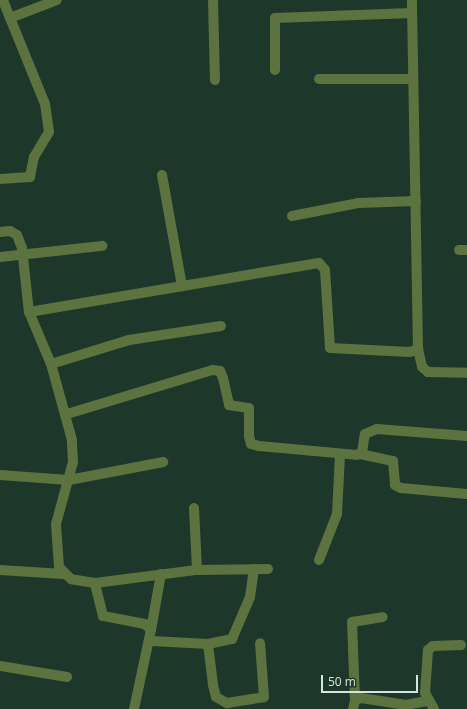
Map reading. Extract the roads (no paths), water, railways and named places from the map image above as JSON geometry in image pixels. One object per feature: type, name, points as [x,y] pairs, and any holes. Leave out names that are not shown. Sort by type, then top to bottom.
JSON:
[{"type":"street","points":[[0,179],[30,177],[34,157],[50,132],[45,104],[3,0]]},
{"type":"street","points":[[10,18],[57,0]]},
{"type":"street","points":[[214,0],[215,80]]},
{"type":"street","points":[[412,0],[412,79],[416,201],[418,349],[422,367],[428,372],[467,373]]},
{"type":"street","points":[[275,70],[275,18],[412,13]]},
{"type":"street","points":[[319,79],[412,79]]},
{"type":"street","points":[[162,175],[182,286]]},
{"type":"street","points":[[292,216],[358,203],[416,201]]},
{"type":"street","points":[[0,232],[10,231],[17,235],[23,255],[29,312],[51,364],[67,414],[73,462],[55,538],[63,574]]},
{"type":"street","points":[[0,257],[102,246]]},
{"type":"street","points":[[29,312],[319,263],[325,270],[330,348],[410,352],[418,349]]},
{"type":"street","points":[[51,364],[128,340],[221,326]]},
{"type":"street","points":[[67,414],[220,371],[229,405],[249,408],[251,444],[340,454],[360,454],[393,461],[395,485],[401,488],[467,494]]},
{"type":"street","points":[[360,454],[366,434],[377,429],[467,433]]},
{"type":"street","points":[[319,560],[337,514],[340,454]]},
{"type":"street","points":[[0,474],[69,480],[163,462]]},
{"type":"street","points":[[194,508],[197,570]]},
{"type":"street","points":[[151,635],[208,644],[224,643],[237,631],[250,597],[254,569]]},
{"type":"street","points":[[0,570],[63,574],[95,582],[197,570],[268,569]]},
{"type":"street","points":[[134,709],[151,635],[162,574]]},
{"type":"street","points":[[95,582],[103,616],[146,624],[151,635]]},
{"type":"street","points":[[383,617],[352,622],[354,704],[406,705],[426,701]]},
{"type":"street","points":[[208,644],[216,697],[227,703],[264,698],[260,643]]},
{"type":"street","points":[[434,709],[426,701],[428,650],[433,646],[461,645]]},
{"type":"street","points":[[0,666],[67,677]]}]
